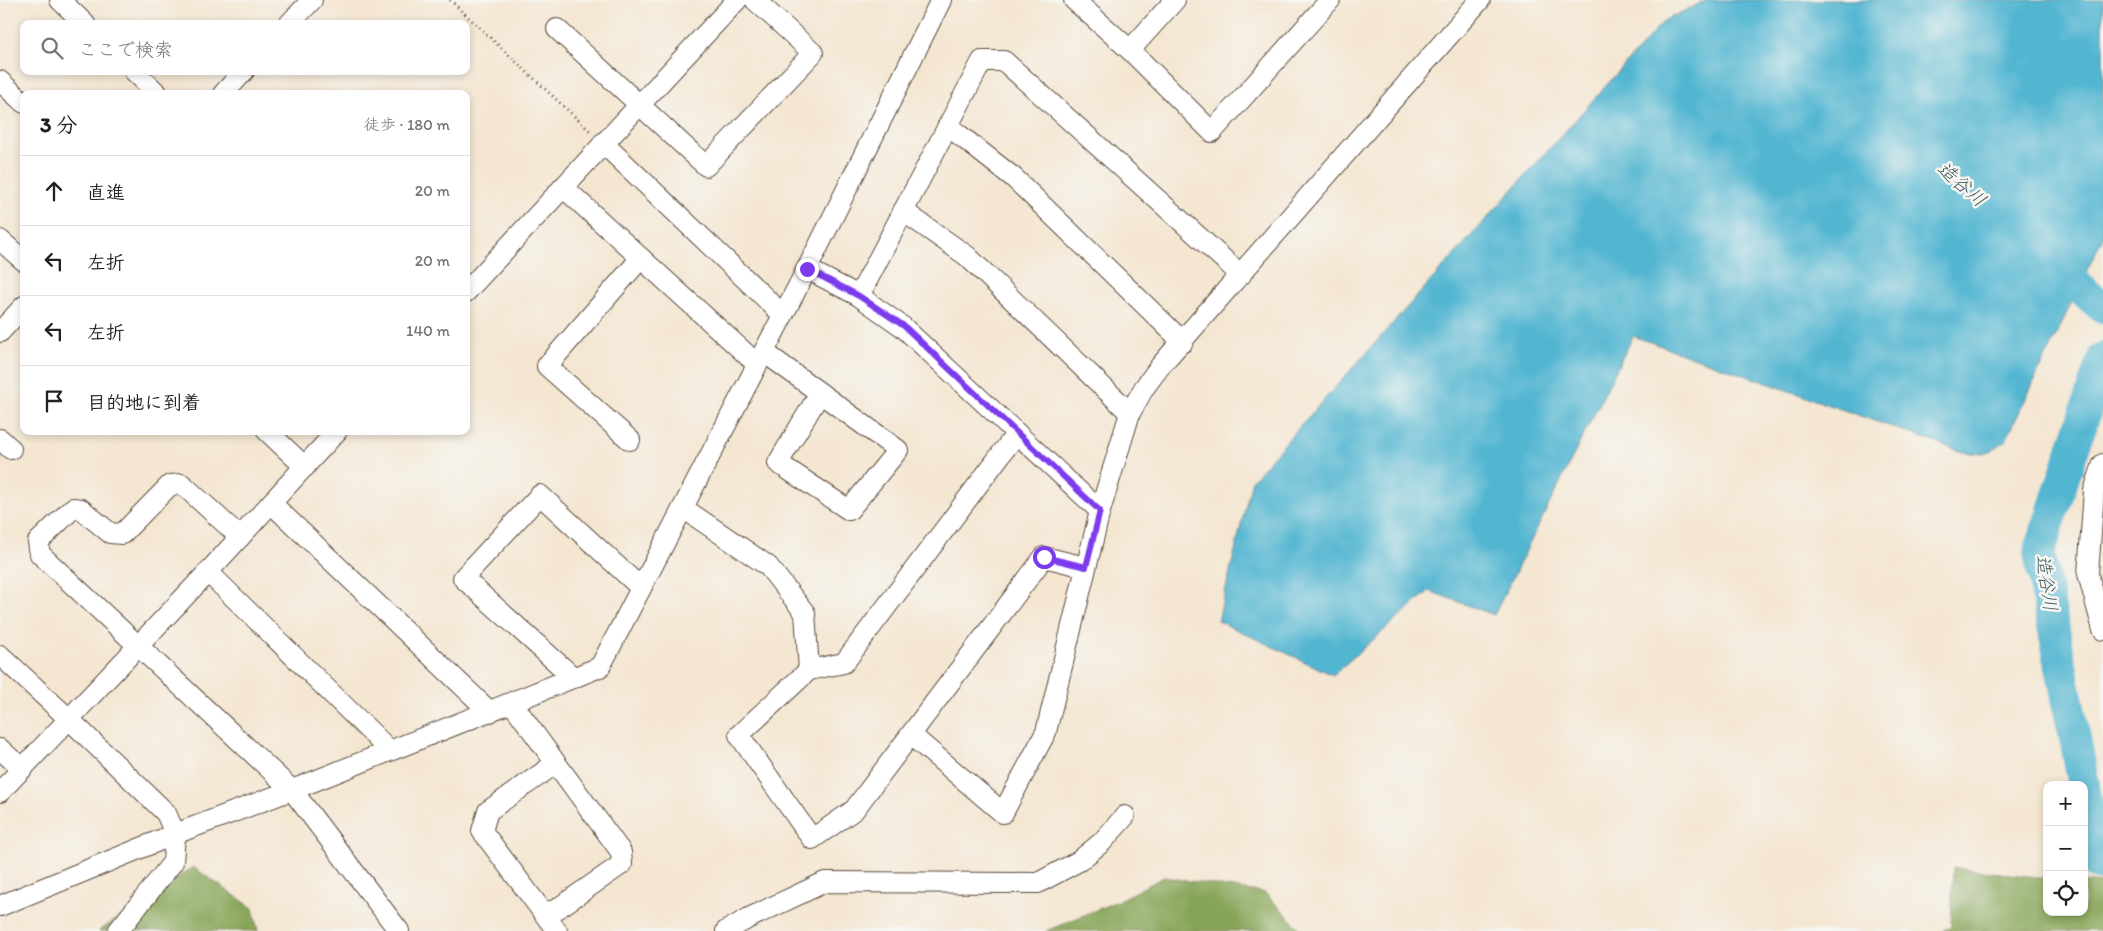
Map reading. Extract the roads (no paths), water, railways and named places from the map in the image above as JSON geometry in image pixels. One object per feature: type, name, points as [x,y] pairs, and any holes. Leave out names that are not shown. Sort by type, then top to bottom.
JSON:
[{"type":"street","points":[[60,0],[81,20]]},
{"type":"street","points":[[293,20],[312,0]]},
{"type":"street","points":[[470,288],[737,0]]},
{"type":"street","points":[[557,28],[706,166],[813,52],[754,0]]},
{"type":"street","points":[[0,906],[175,834],[292,790],[600,667],[807,269],[942,0]]},
{"type":"street","points":[[1074,0],[1130,50],[1212,132],[1330,0]]},
{"type":"street","points":[[1130,50],[1175,0]]},
{"type":"street","points":[[911,735],[1003,812],[1046,732],[1100,511],[1130,413],[1150,380],[1480,0]]},
{"type":"street","points":[[859,296],[982,61],[1004,61],[1241,275]]},
{"type":"street","points":[[138,75],[154,90]]},
{"type":"street","points":[[226,90],[240,75]]},
{"type":"street","points":[[0,81],[20,99]]},
{"type":"street","points":[[948,126],[1014,178],[1183,342]]},
{"type":"street","points":[[603,143],[783,315]]},
{"type":"street","points":[[563,186],[641,258],[761,358],[820,393],[898,450],[849,510],[778,463],[820,393]]},
{"type":"street","points":[[904,210],[966,256],[1130,413]]},
{"type":"street","points":[[0,240],[20,258]]},
{"type":"street","points":[[630,440],[547,366],[641,258]]},
{"type":"street","points":[[807,269],[859,296],[904,326],[1100,511]]},
{"type":"street","points":[[0,332],[20,310]]},
{"type":"street","points":[[1017,433],[844,663],[809,670],[739,735],[812,840],[854,810],[1044,557],[1086,567]]},
{"type":"street","points":[[270,435],[305,467]]},
{"type":"street","points":[[0,792],[334,435]]},
{"type":"street","points":[[2103,464],[2094,490],[2088,574],[2103,630]]},
{"type":"street","points":[[240,537],[182,484],[170,485],[122,534],[110,533],[81,509],[73,508],[38,542],[40,554],[137,647],[292,790],[399,931]]},
{"type":"street","points":[[574,678],[463,578],[540,495],[641,588]]},
{"type":"street","points":[[271,503],[490,712]]},
{"type":"street","points":[[683,508],[768,566],[779,579],[805,613],[809,670]]},
{"type":"street","points":[[208,572],[389,750]]},
{"type":"street","points":[[0,655],[166,813],[175,834],[173,862],[118,931]]},
{"type":"street","points":[[512,703],[621,852],[622,864],[554,911],[542,911]]},
{"type":"street","points":[[0,749],[22,769]]},
{"type":"street","points":[[556,764],[488,811],[482,831],[557,931]]},
{"type":"street","points":[[726,931],[825,882],[1038,883],[1079,861],[1102,842],[1125,816]]},
{"type":"water","points":[[1707,0],[2103,0],[2103,237],[2006,440],[1996,448],[1986,452],[1963,452],[1633,336],[1494,615],[1429,591],[1333,675],[1218,621],[1252,480],[1665,20]]},
{"type":"waterway","name":"造谷川","points":[[2045,257],[2103,308]]},
{"type":"waterway","name":"造谷川","points":[[2083,781],[2039,553],[2103,358]]},
{"type":"waterway","name":"造谷川","points":[[2088,807],[2100,865],[2103,866]]}]
